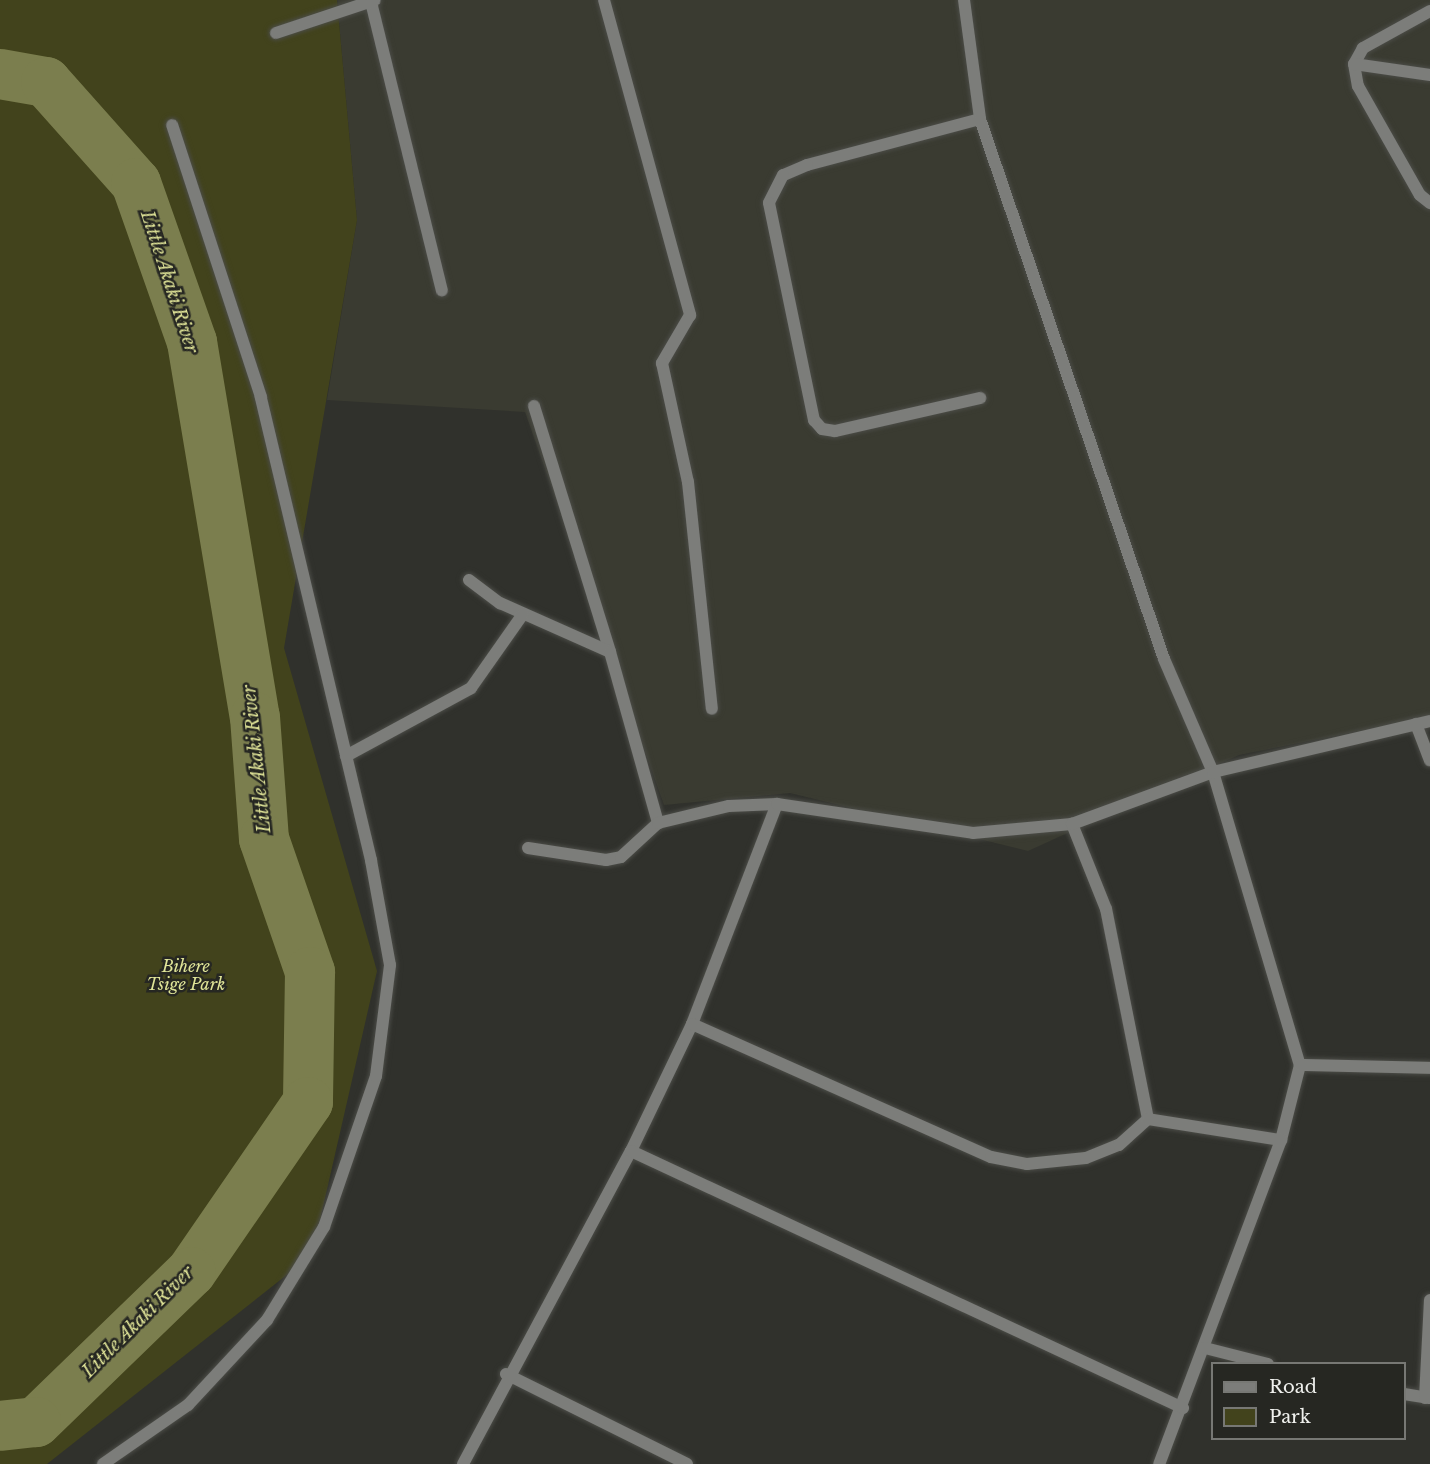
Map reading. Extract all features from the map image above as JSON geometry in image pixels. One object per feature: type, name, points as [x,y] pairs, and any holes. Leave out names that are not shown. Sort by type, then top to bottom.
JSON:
[{"type":"street","points":[[604,0],[690,315],[662,363],[688,483],[712,710]]},
{"type":"street","points":[[964,0],[980,119],[1164,659],[1213,772],[1300,1065],[1281,1140],[1183,1408],[1159,1464]]},
{"type":"street","points":[[276,33],[373,1],[442,290]]},
{"type":"street","points":[[1430,11],[1363,48],[1354,64],[1358,86],[1420,195],[1430,203]]},
{"type":"street","points":[[1354,64],[1430,75]]},
{"type":"street","points":[[980,119],[807,165],[783,175],[769,203],[814,420],[822,429],[835,431],[980,398]]},
{"type":"street","points":[[104,1464],[188,1405],[267,1320],[324,1227],[344,1178],[376,1076],[390,965],[346,756],[261,397],[172,125]]},
{"type":"street","points":[[534,406],[610,652],[658,823]]},
{"type":"street","points":[[469,580],[523,614],[610,652]]},
{"type":"street","points":[[346,756],[471,688],[523,614]]},
{"type":"street","points":[[528,848],[606,860],[621,857],[658,823],[729,806],[777,804],[973,833],[1072,824],[1213,772],[1430,721]]},
{"type":"street","points":[[1416,724],[1430,760]]},
{"type":"street","points":[[463,1464],[506,1374],[630,1151],[692,1024],[777,804]]},
{"type":"street","points":[[1072,824],[1106,909],[1148,1119]]},
{"type":"street","points":[[692,1024],[991,1157],[1027,1164],[1086,1158],[1119,1146],[1148,1119]]},
{"type":"street","points":[[1300,1065],[1430,1068]]},
{"type":"street","points":[[1148,1119],[1281,1140]]},
{"type":"street","points":[[630,1151],[1183,1408]]},
{"type":"street","points":[[1406,1394],[1427,1398],[1430,1300]]},
{"type":"street","points":[[1205,1348],[1261,1362]]},
{"type":"street","points":[[506,1374],[682,1463]]},
{"type":"shaded area","points":[[337,0],[1430,0],[1430,717],[1239,755],[1028,851],[790,793],[664,805],[525,412],[327,400],[357,220]]},
{"type":"green space","name":"Bihere Tsige Park","points":[[0,0],[337,0],[357,220],[284,648],[377,971],[312,1255],[47,1464],[0,1464]]},
{"type":"waterway","name":"Little Akaki River","points":[[0,74],[46,82],[136,183],[192,342],[255,717],[264,839],[310,972],[308,1102],[191,1272],[36,1422],[0,1426]]}]
